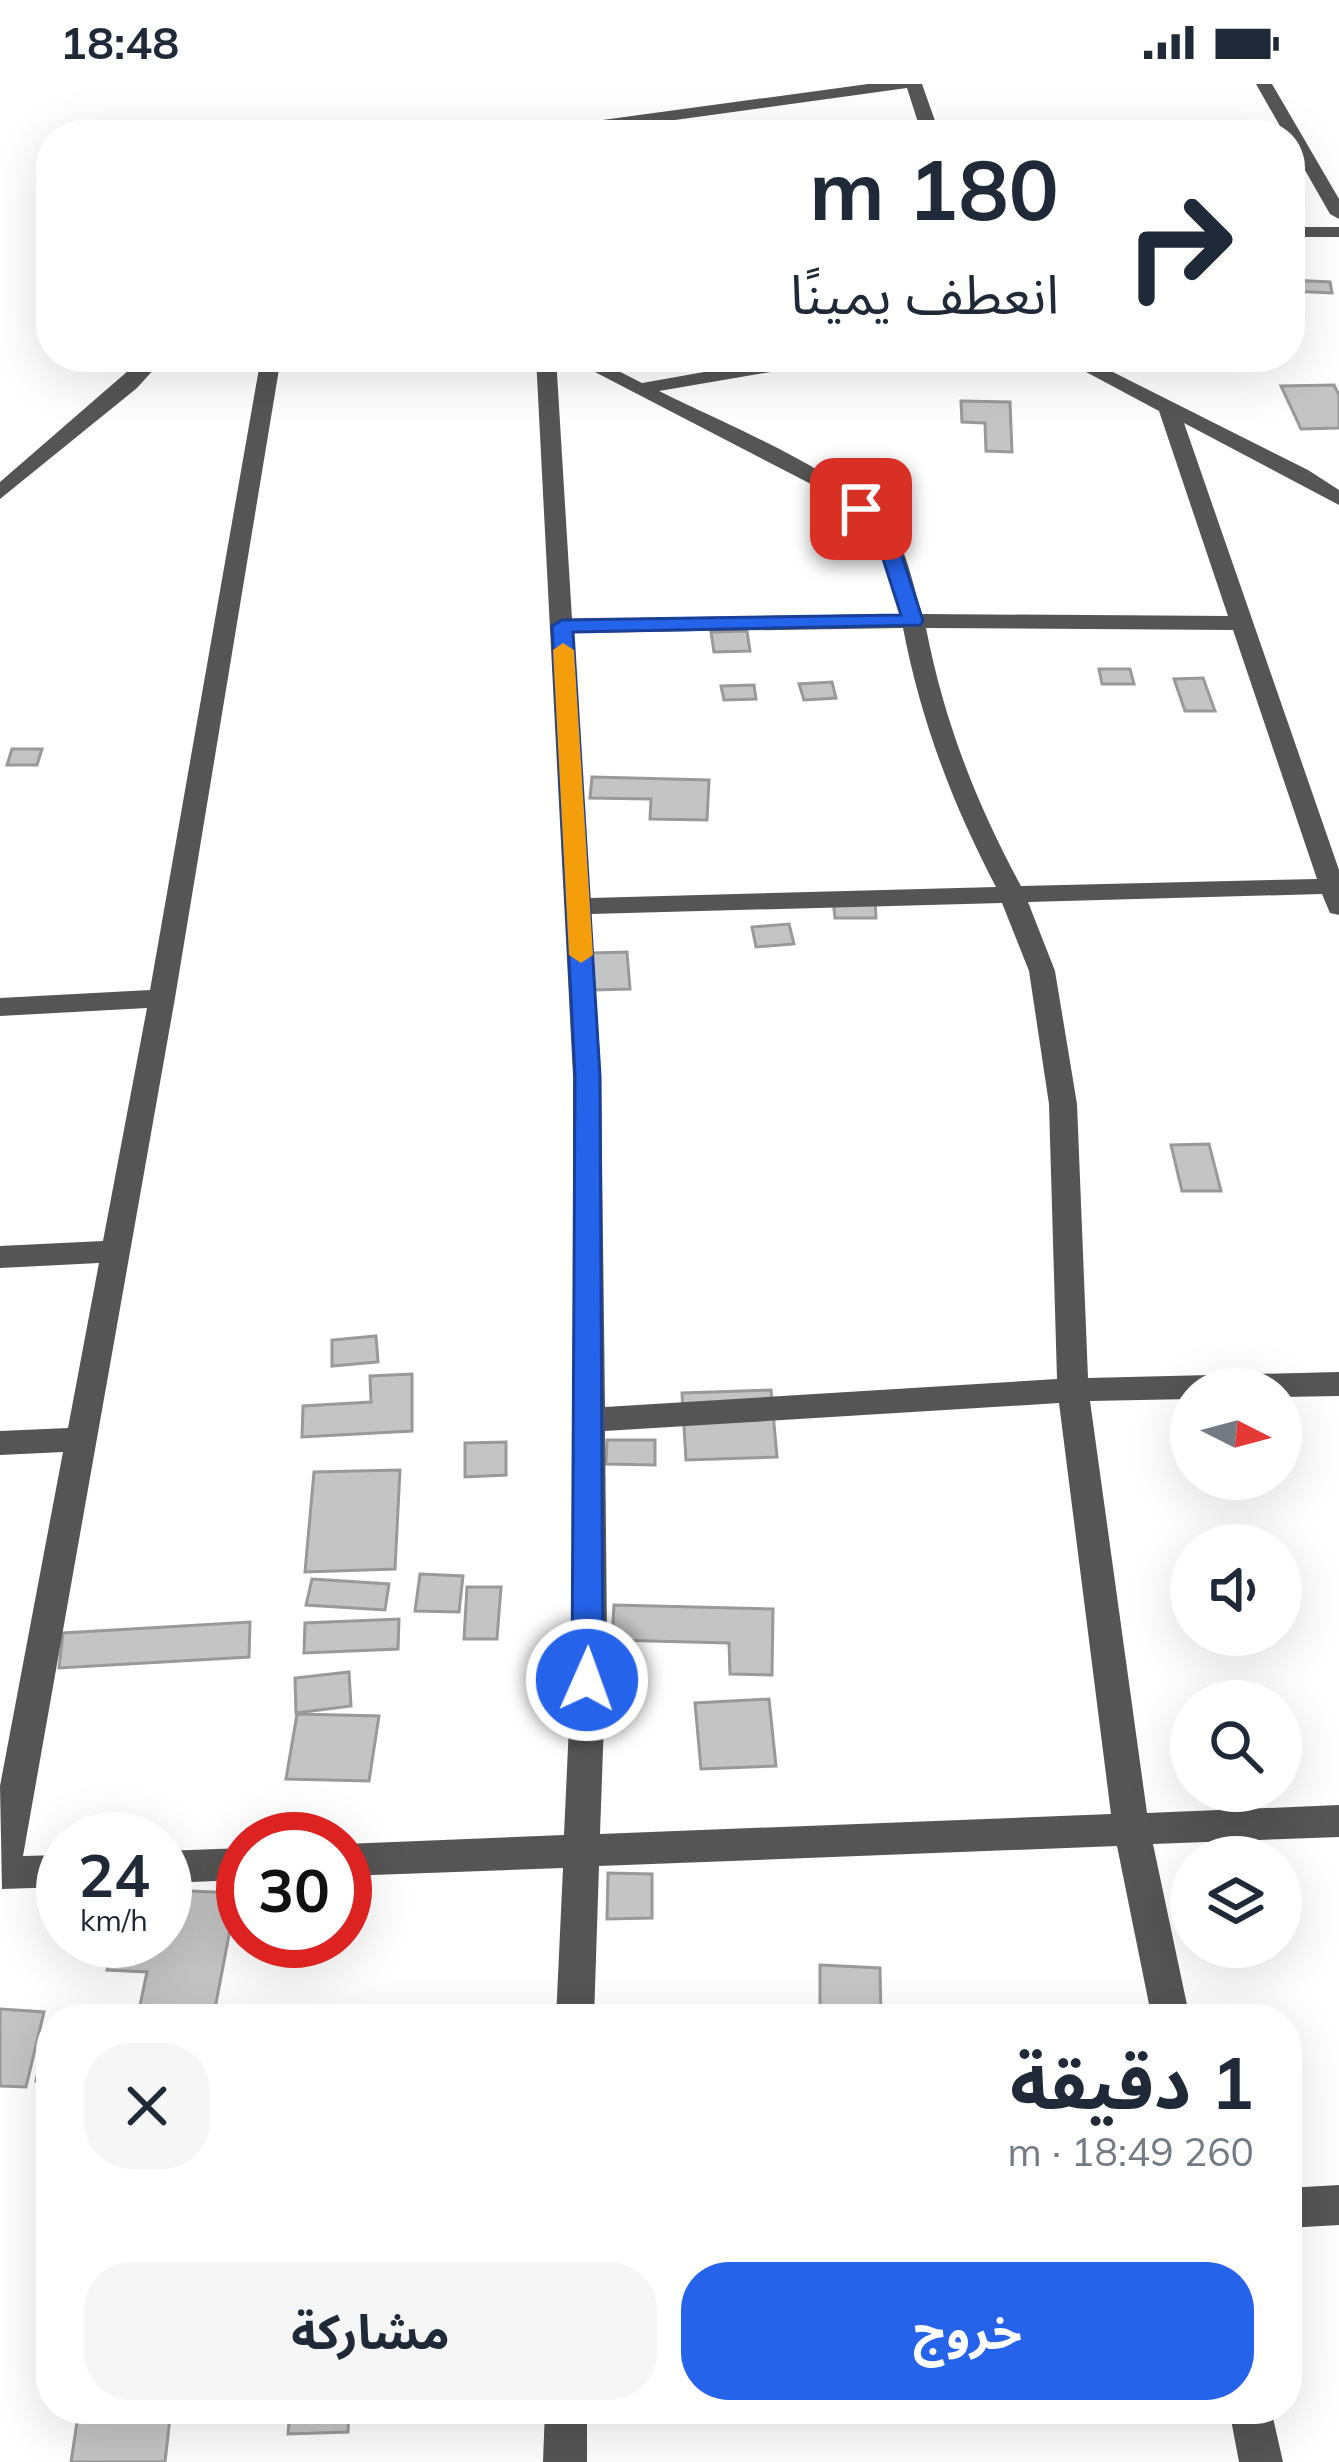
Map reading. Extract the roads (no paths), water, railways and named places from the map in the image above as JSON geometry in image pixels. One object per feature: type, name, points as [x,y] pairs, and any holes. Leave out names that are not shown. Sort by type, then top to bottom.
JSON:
[{"type":"street","points":[[641,120],[904,84]]},
{"type":"street","points":[[914,84],[927,120]]},
{"type":"street","points":[[1264,84],[1285,120]]},
{"type":"street","points":[[1305,155],[1339,214]]},
{"type":"street","points":[[1305,232],[1339,232]]},
{"type":"street","points":[[0,493],[141,372]]},
{"type":"street","points":[[36,1873],[1,1876],[162,998],[268,372]]},
{"type":"street","points":[[547,372],[587,1076],[590,1637],[575,2004]]},
{"type":"street","points":[[606,372],[816,479],[861,509],[885,535],[913,621],[930,708],[973,820],[1011,892],[1042,971],[1063,1104],[1073,1390],[1131,1826],[1168,2004]]},
{"type":"street","points":[[639,389],[737,372]]},
{"type":"street","points":[[1099,372],[1301,474],[1339,500]]},
{"type":"street","points":[[578,907],[1011,892],[1336,893],[1168,407]]},
{"type":"street","points":[[562,626],[1242,622]]},
{"type":"street","points":[[0,1007],[162,998]]},
{"type":"street","points":[[0,1257],[116,1251]]},
{"type":"street","points":[[590,1420],[1073,1390],[1339,1384]]},
{"type":"street","points":[[0,1442],[82,1439]]},
{"type":"street","points":[[372,1859],[1339,1821]]},
{"type":"street","points":[[1302,2207],[1339,2205]]},
{"type":"street","points":[[565,2462],[566,2424]]},
{"type":"street","points":[[1253,2424],[1261,2462]]}]
